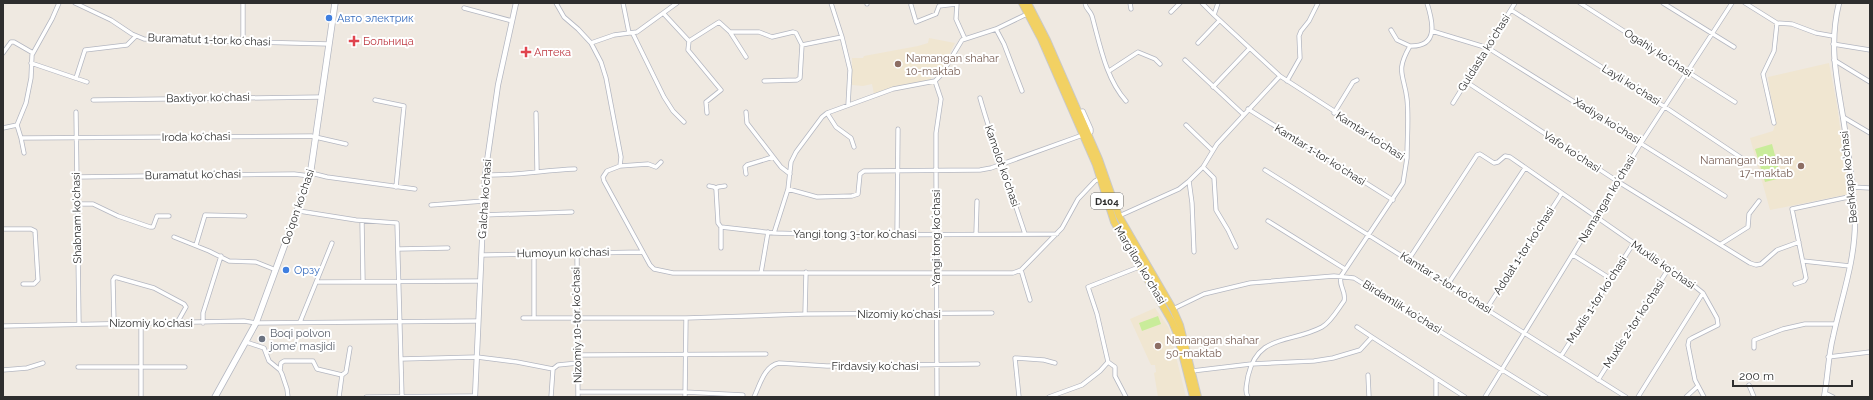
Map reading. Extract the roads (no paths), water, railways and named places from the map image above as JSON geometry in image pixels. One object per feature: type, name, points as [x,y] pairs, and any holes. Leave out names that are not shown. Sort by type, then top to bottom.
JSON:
[{"type":"main road","name":"Qoʻqon koʻchasi","points":[[216,397],[256,323],[299,211],[311,174],[335,3]]},
{"type":"main road","name":"Margʻilon koʻchasi","points":[[1022,3],[1041,39],[1105,174],[1119,216],[1173,309],[1180,325],[1198,397]]},
{"type":"main road","name":"Margʻilon koʻchasi","points":[[1028,3],[1047,40],[1078,112],[1101,178],[1114,222],[1139,267],[1165,307],[1172,322],[1177,334],[1193,397]]},
{"type":"street","points":[[24,153],[17,125],[26,103],[31,78],[33,53],[59,3]]},
{"type":"street","name":"Buramatut 1-tor koʼchasi","points":[[75,3],[111,20],[136,36],[150,39],[329,44]]},
{"type":"street","points":[[243,3],[243,42]]},
{"type":"street","name":"Gʻalcha koʻchasi","points":[[475,397],[486,175],[498,85],[516,3]]},
{"type":"street","points":[[556,3],[564,17],[591,43],[601,62],[606,78],[620,145],[620,166]]},
{"type":"street","points":[[623,3],[631,33],[664,97],[673,111],[684,122]]},
{"type":"street","points":[[591,43],[607,37],[644,29],[677,3]]},
{"type":"street","points":[[831,3],[842,37],[850,70],[848,105]]},
{"type":"street","points":[[911,4],[916,22],[936,14],[939,6],[957,3],[956,19],[965,39]]},
{"type":"street","points":[[1085,3],[1086,8],[1091,14],[1097,37],[1109,71],[1118,92],[1126,102]]},
{"type":"street","points":[[1130,3],[1131,9]]},
{"type":"street","points":[[1171,12],[1180,3]]},
{"type":"street","name":"Kamtar koʻchasi","points":[[1202,3],[1219,21],[1280,76],[1334,113],[1407,158],[1403,183],[1341,276]]},
{"type":"street","points":[[1214,15],[1218,3]]},
{"type":"street","points":[[1287,81],[1300,58],[1299,36],[1301,31],[1310,21],[1318,3]]},
{"type":"street","points":[[1391,30],[1397,40],[1410,46],[1419,46],[1426,42],[1432,31],[1427,3]]},
{"type":"street","name":"Guldasta koʻchasi","points":[[1453,103],[1465,81],[1488,48],[1515,3]]},
{"type":"street","name":"Ogahiy koʻchasi","points":[[1580,3],[1735,102]]},
{"type":"street","points":[[1662,3],[1734,47]]},
{"type":"street","name":"Namangan koʻchasi","points":[[1484,397],[1573,255],[1617,181],[1732,3]]},
{"type":"street","points":[[1744,3],[1777,23],[1792,24],[1816,33],[1833,36]]},
{"type":"street","name":"Beshkapa ko'chasi","points":[[1824,395],[1828,357],[1850,266],[1854,238],[1852,187],[1832,44],[1839,3]]},
{"type":"street","points":[[464,8],[512,21]]},
{"type":"street","name":"Layli koʻchasi","points":[[1511,10],[1749,162]]},
{"type":"street","points":[[664,14],[689,41],[688,50],[721,90],[706,102],[707,113]]},
{"type":"street","points":[[774,233],[788,189],[791,162],[796,152],[822,116],[893,89],[935,81],[941,75],[958,46],[965,39],[996,29],[1028,14]]},
{"type":"street","points":[[1198,44],[1219,21]]},
{"type":"street","points":[[689,41],[719,22],[730,32],[746,57]]},
{"type":"street","points":[[1774,123],[1763,74],[1774,51],[1777,23]]},
{"type":"street","points":[[996,29],[1004,44],[1022,91]]},
{"type":"street","name":"Xadiya koʻchasi","points":[[1432,31],[1488,48],[1725,196]]},
{"type":"street","points":[[730,32],[759,32],[772,37],[793,32],[798,37],[802,45],[800,78],[797,80],[764,80]]},
{"type":"street","points":[[76,78],[85,50],[127,45],[136,36]]},
{"type":"street","points":[[802,45],[842,37]]},
{"type":"street","points":[[3,53],[11,42],[14,42],[33,53]]},
{"type":"street","points":[[1832,44],[1870,50]]},
{"type":"street","points":[[1407,158],[1407,99],[1403,86],[1401,65],[1410,46]]},
{"type":"street","points":[[1213,87],[1249,49]]},
{"type":"street","points":[[1109,71],[1138,52],[1155,59],[1160,64]]},
{"type":"street","points":[[1833,59],[1870,82]]},
{"type":"street","points":[[1185,60],[1244,115]]},
{"type":"street","points":[[31,63],[87,82]]},
{"type":"street","points":[[1119,216],[1179,189],[1189,181],[1203,167],[1212,150],[1248,109],[1280,76]]},
{"type":"street","points":[[1334,113],[1353,82],[1357,80]]},
{"type":"street","name":"Yangi tong koʻchasi","points":[[935,81],[941,99],[936,133],[935,273],[937,397]]},
{"type":"street","name":"Vafo koʻchasi","points":[[1465,81],[1617,181],[1750,263],[1759,265],[1777,250],[1799,242]]},
{"type":"street","name":"Baxtiyor koʻchasi","points":[[93,100],[322,97]]},
{"type":"street","name":"Kamolot koʻchasi","points":[[980,98],[1001,166],[1025,234]]},
{"type":"street","points":[[375,100],[404,106],[396,187]]},
{"type":"street","name":"Kamtar 1-tor koʻchasi","points":[[1248,109],[1392,200]]},
{"type":"street","name":"Shabnam koʻchasi","points":[[76,112],[75,138],[79,324]]},
{"type":"street","points":[[746,112],[747,123],[773,157],[790,174]]},
{"type":"street","points":[[536,113],[537,171]]},
{"type":"street","points":[[827,113],[836,127],[851,138],[854,147]]},
{"type":"street","points":[[1843,116],[1870,133]]},
{"type":"street","points":[[3,128],[17,125]]},
{"type":"street","points":[[1186,125],[1212,150]]},
{"type":"street","points":[[897,234],[898,129]]},
{"type":"street","points":[[788,189],[817,197],[856,196],[860,191],[860,174],[862,172],[897,170],[980,170],[1001,166],[1085,134]]},
{"type":"street","name":"Iroda koʻchasi","points":[[21,138],[317,136],[346,144]]},
{"type":"street","name":"Muxlis koʻchasi","points":[[1409,260],[1477,155],[1480,154],[1494,163],[1498,162],[1505,156],[1510,157],[1633,244],[1670,268],[1703,294],[1719,322],[1717,326],[1692,338],[1688,342],[1695,380],[1704,397]]},
{"type":"street","points":[[746,174],[745,167],[747,165],[773,157]]},
{"type":"street","points":[[661,162],[656,167],[648,164],[620,166],[606,171],[603,177],[650,265],[654,269],[673,273],[1013,273],[1022,270],[1062,228],[1078,199],[1095,181],[1101,178]]},
{"type":"street","points":[[1203,167],[1214,178],[1216,210],[1236,247]]},
{"type":"street","points":[[1448,284],[1526,168]]},
{"type":"street","points":[[486,175],[508,176],[537,171],[575,169]]},
{"type":"street","name":"Kamtar 2-tor koʻchasi","points":[[1265,170],[1367,235],[1487,308],[1524,334],[1626,397]]},
{"type":"street","name":"Buramatut koʻchasi","points":[[76,177],[311,174],[415,189]]},
{"type":"street","points":[[1189,181],[1192,203],[1194,252]]},
{"type":"street","points":[[709,186],[716,189]]},
{"type":"street","points":[[716,189],[724,186]]},
{"type":"street","points":[[1852,187],[1870,188]]},
{"type":"street","points":[[716,189],[718,223],[721,226],[721,248]]},
{"type":"street","name":"Adolat 1-tor koʻchasi","points":[[1487,308],[1562,193]]},
{"type":"street","points":[[1795,284],[1806,280],[1793,208],[1853,196]]},
{"type":"street","points":[[432,205],[484,201]]},
{"type":"street","points":[[976,234],[977,201]]},
{"type":"street","points":[[1721,244],[1748,227],[1749,214],[1760,201]]},
{"type":"street","points":[[76,204],[93,204],[118,216],[150,227],[153,226],[157,216],[169,216]]},
{"type":"street","points":[[299,211],[362,221],[397,222],[400,281],[402,397]]},
{"type":"street","points":[[483,215],[572,212]]},
{"type":"street","points":[[196,245],[205,216],[245,216]]},
{"type":"street","points":[[362,221],[363,282]]},
{"type":"street","points":[[1268,221],[1345,269]]},
{"type":"street","name":"Yangi tong 3-tor koʻchasi","points":[[721,226],[774,233],[1056,234]]},
{"type":"street","points":[[3,229],[31,229],[35,231],[38,280],[34,284],[23,284]]},
{"type":"street","points":[[761,273],[768,232]]},
{"type":"street","points":[[174,237],[221,256],[233,263],[256,262],[276,270]]},
{"type":"street","points":[[300,322],[332,243]]},
{"type":"street","name":"Muxlis 1-tor koʻchasi","points":[[1561,356],[1633,244]]},
{"type":"street","points":[[399,249],[448,248]]},
{"type":"street","name":"Humoyun koʻchasi","points":[[482,255],[644,252]]},
{"type":"street","name":"Nizomiy 10-tor koʻchasi","points":[[577,253],[578,397]]},
{"type":"street","points":[[534,254],[534,318]]},
{"type":"street","points":[[1573,255],[1611,279]]},
{"type":"street","points":[[203,323],[203,313],[221,256]]},
{"type":"street","points":[[1803,261],[1850,266]]},
{"type":"street","points":[[1126,397],[1115,376],[1115,367],[1108,362],[1097,314],[1088,287],[1139,267]]},
{"type":"street","name":"Muxlis 2-tor koʻchasi","points":[[1598,380],[1670,268]]},
{"type":"street","points":[[1022,270],[1030,300]]},
{"type":"street","points":[[805,314],[806,272]]},
{"type":"street","points":[[1248,397],[1246,393],[1246,385],[1251,364],[1263,347],[1320,328],[1326,324],[1345,298],[1340,286],[1341,276]]},
{"type":"street","name":"Birdamlik koʻchasi","points":[[1173,309],[1204,294],[1243,284],[1341,276],[1354,278],[1363,282],[1546,397]]},
{"type":"street","points":[[114,323],[113,280],[115,277],[150,286],[184,304],[186,307],[177,323]]},
{"type":"street","points":[[317,282],[480,281]]},
{"type":"street","points":[[1638,397],[1703,294]]},
{"type":"street","name":"Nizomiy koʻchasi","points":[[523,318],[686,318],[805,314],[992,313]]},
{"type":"street","points":[[685,397],[686,318]]},
{"type":"street","name":"Nizomiy koʻchasi","points":[[3,326],[244,321],[256,323],[401,320],[478,321]]},
{"type":"street","points":[[141,323],[141,397]]},
{"type":"street","points":[[1754,348],[1754,340],[1783,329],[1815,324],[1835,324]]},
{"type":"street","points":[[1357,327],[1465,397]]},
{"type":"street","points":[[1192,371],[1251,364],[1314,361],[1333,358],[1360,350],[1372,337]]},
{"type":"street","points":[[246,342],[264,348],[269,361],[280,370]]},
{"type":"street","points":[[339,397],[342,375],[346,372],[350,348]]},
{"type":"street","points":[[1828,357],[1870,352]]},
{"type":"street","points":[[577,355],[766,354]]},
{"type":"street","points":[[401,359],[476,357],[517,362],[553,369]]},
{"type":"street","points":[[1019,397],[1015,358],[1044,360],[1055,364]]},
{"type":"street","points":[[288,397],[287,389],[280,370],[281,363],[284,361],[311,361],[314,362],[317,369],[342,375]]},
{"type":"street","points":[[1049,397],[1082,385],[1100,371],[1108,362]]},
{"type":"street","points":[[3,370],[27,368],[43,363]]},
{"type":"street","points":[[551,397],[553,369],[558,365],[578,363]]},
{"type":"street","name":"Firdavsiy koʻchasi","points":[[754,397],[764,376],[773,365],[978,364]]},
{"type":"street","points":[[78,367],[185,367]]},
{"type":"street","points":[[1368,375],[1369,397]]},
{"type":"street","points":[[1436,379],[1436,397]]},
{"type":"street","points":[[1749,385],[1754,397]]},
{"type":"street","points":[[1686,397],[1698,386]]},
{"type":"street","points":[[578,392],[685,392],[714,395],[743,395]]},
{"type":"street","points":[[1824,395],[1833,397]]},
{"type":"street","points":[[366,397],[475,397]]},
{"type":"place","name":"Авто электрик","points":[[329,18]]},
{"type":"place","name":"Больница","points":[[354,41]]},
{"type":"place","name":"Аптека","points":[[526,52]]},
{"type":"place","name":"Namangan shahar 10-maktab","points":[[898,64]]},
{"type":"place","name":"Namangan shahar 17-maktab","points":[[1801,166]]},
{"type":"place","name":"Орзу","points":[[286,270]]},
{"type":"place","name":"Boqi polvon jome’ masjidi","points":[[262,339]]},
{"type":"place","name":"Namangan shahar 50-maktab","points":[[1158,346]]}]
